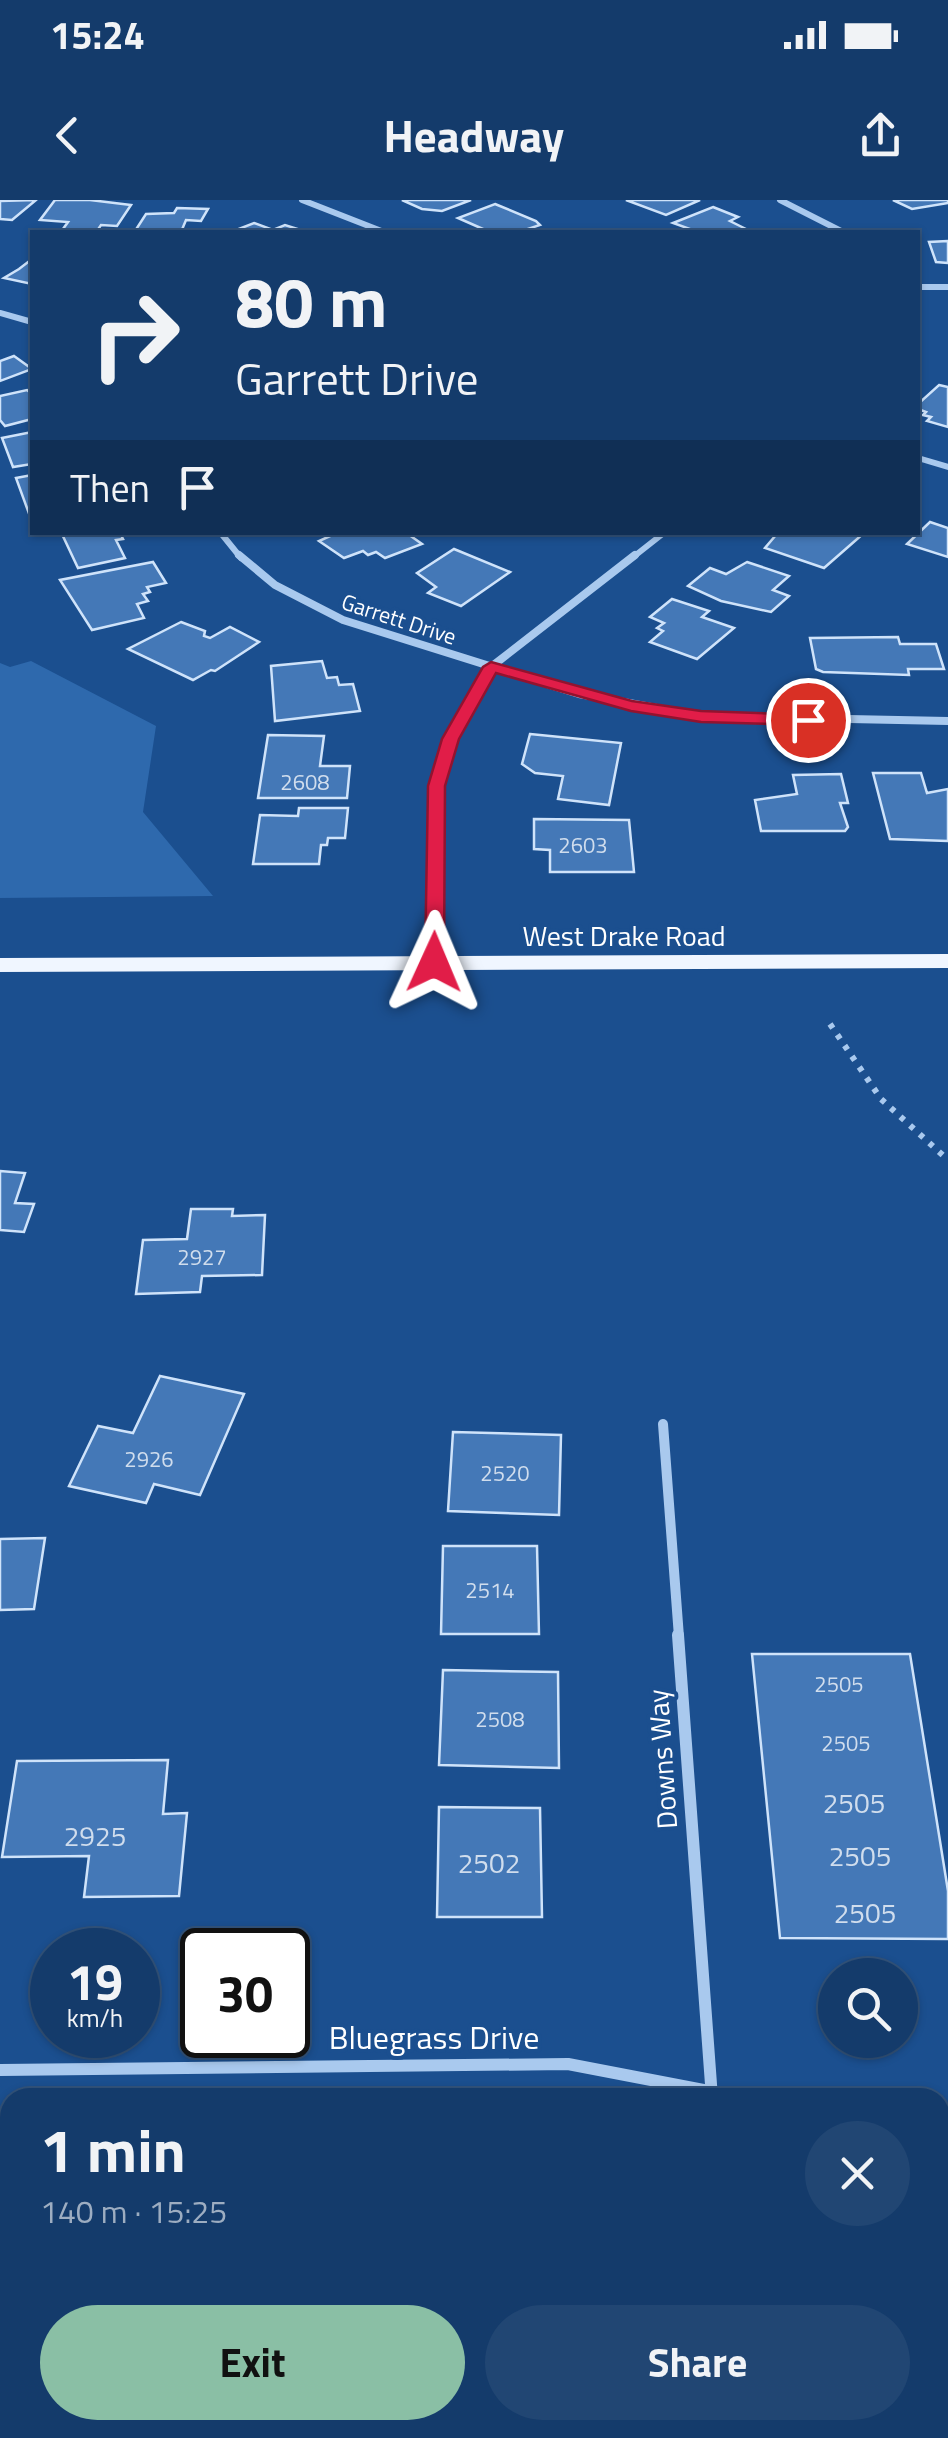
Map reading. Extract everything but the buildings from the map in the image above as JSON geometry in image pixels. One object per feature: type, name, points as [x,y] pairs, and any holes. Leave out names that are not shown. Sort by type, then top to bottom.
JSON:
[{"type":"main road","name":"West Drake Road","points":[[0,964],[948,961]]},
{"type":"street","points":[[302,200],[379,230]]},
{"type":"street","points":[[780,200],[839,230]]},
{"type":"street","points":[[920,288],[948,287]]},
{"type":"street","points":[[0,313],[30,321]]},
{"type":"street","points":[[920,459],[948,467]]},
{"type":"street","name":"Garrett Drive","points":[[222,535],[271,581],[306,604],[344,620],[631,706],[701,716],[948,720]]},
{"type":"street","points":[[434,962],[436,786],[450,739],[491,667],[661,535]]},
{"type":"street","name":"Downs Way","points":[[663,1424],[712,2088]]},
{"type":"street","name":"Bluegrass Drive","points":[[0,2070],[568,2064],[683,2088]]},
{"type":"path","points":[[830,1024],[852,1064],[882,1100],[922,1141],[948,1160]]},
{"type":"shaded area","points":[[31,661],[156,726],[143,812],[213,896],[0,898],[0,663],[10,667]]},
{"type":"route","points":[[434,962],[436,786],[450,739],[491,667],[631,706],[701,716],[808,720]]}]
